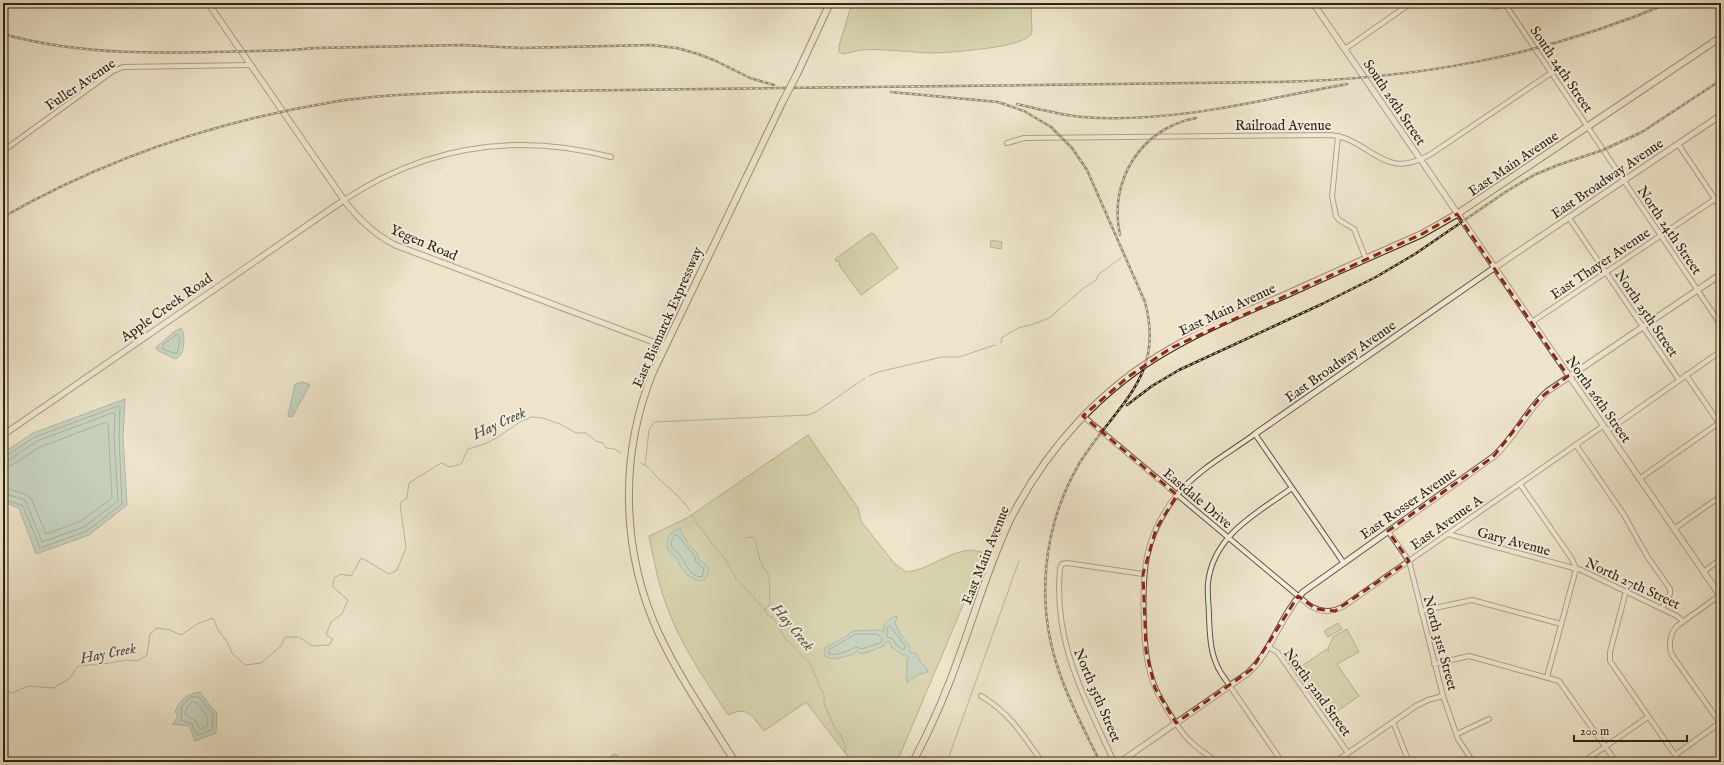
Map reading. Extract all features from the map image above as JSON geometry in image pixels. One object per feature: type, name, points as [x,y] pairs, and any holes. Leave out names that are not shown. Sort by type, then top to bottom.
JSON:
[{"type":"main road","name":"East Bismarck Expressway","points":[[735,762],[682,677],[660,637],[644,596],[634,556],[629,512],[629,474],[632,447],[643,398],[664,346],[798,72],[830,3]]},
{"type":"main road","name":"East Main Avenue","points":[[913,762],[949,683],[980,596],[1011,519],[1046,461],[1083,416],[1120,383],[1171,348],[1366,258],[1422,234],[1457,214],[1721,37]]},
{"type":"street","name":"Yegen Road","points":[[208,3],[344,200],[367,227],[395,245],[664,346]]},
{"type":"street","name":"South 26th Street","points":[[1313,3],[1457,214]]},
{"type":"street","points":[[1345,49],[1411,3]]},
{"type":"street","points":[[1485,4],[1493,7],[1507,4]]},
{"type":"street","name":"South 24th Street","points":[[1507,4],[1587,127]]},
{"type":"street","name":"Fuller Avenue","points":[[3,151],[118,69],[128,66],[250,65]]},
{"type":"street","name":"Railroad Avenue","points":[[1007,143],[1024,138],[1054,139],[1327,135],[1338,136],[1351,141],[1374,156],[1391,162],[1406,162],[1420,159],[1431,154],[1551,73]]},
{"type":"street","name":"East Broadway Avenue","points":[[1216,762],[1192,744],[1176,723],[1158,695],[1148,666],[1145,638],[1143,574],[1156,529],[1177,495],[1200,473],[1255,434],[1494,268],[1721,115]]},
{"type":"street","name":"North 24th Street","points":[[1587,127],[1721,325]]},
{"type":"street","points":[[1338,136],[1332,196],[1336,216],[1339,220],[1354,229],[1366,258]]},
{"type":"street","points":[[344,200],[367,186],[405,167],[438,156],[463,150],[504,145],[537,144],[611,157]]},
{"type":"street","points":[[1678,144],[1721,208]]},
{"type":"street","name":"East Thayer Avenue","points":[[1532,322],[1721,194]]},
{"type":"street","name":"Apple Creek Road","points":[[3,435],[344,200]]},
{"type":"street","name":"North 26th Street","points":[[1457,214],[1720,596]]},
{"type":"street","name":"North 25th Street","points":[[1569,218],[1679,380]]},
{"type":"street","name":"East Rosser Avenue","points":[[1120,762],[1230,686],[1252,669],[1268,647],[1286,614],[1298,596],[1343,562],[1493,457],[1506,445],[1539,399],[1568,376],[1721,274]]},
{"type":"street","name":"East Avenue A","points":[[1298,596],[1316,610],[1326,612],[1336,611],[1576,445],[1605,428],[1721,351]]},
{"type":"street","points":[[1639,479],[1720,424],[1686,375]]},
{"type":"street","name":"Eastdale Drive","points":[[1083,416],[1298,596]]},
{"type":"street","points":[[1255,434],[1343,562]]},
{"type":"street","points":[[1576,445],[1626,519],[1649,559],[1670,591],[1662,608]]},
{"type":"street","name":"North 27th Street","points":[[1520,484],[1572,559],[1576,569],[1662,608],[1678,616],[1683,621]]},
{"type":"street","points":[[1282,762],[1219,669],[1212,652],[1208,590],[1209,578],[1214,560],[1227,537],[1242,524],[1292,488]]},
{"type":"street","points":[[1674,529],[1721,496]]},
{"type":"street","name":"North 31st Street","points":[[1388,531],[1409,561],[1443,696],[1463,748],[1473,762]]},
{"type":"street","name":"Gary Avenue","points":[[1448,534],[1576,569]]},
{"type":"street","points":[[1703,572],[1721,559]]},
{"type":"street","name":"North 35th Street","points":[[1114,762],[1074,674],[1067,652],[1062,630],[1059,602],[1060,569],[1062,564],[1067,563],[1143,574]]},
{"type":"street","points":[[1547,677],[1576,569]]},
{"type":"street","points":[[1626,591],[1610,658],[1613,667],[1680,762]]},
{"type":"street","points":[[1675,755],[1720,723],[1673,657],[1670,649],[1673,631],[1683,621],[1720,596]]},
{"type":"street","points":[[1421,611],[1472,600],[1561,624]]},
{"type":"street","name":"North 32nd Street","points":[[1268,647],[1277,652],[1281,657],[1348,753]]},
{"type":"street","points":[[1434,664],[1469,656],[1556,680],[1562,684],[1616,762]]},
{"type":"street","points":[[981,696],[1001,710],[1011,720],[1042,762]]},
{"type":"street","points":[[1335,762],[1421,704],[1443,696]]},
{"type":"street","points":[[1583,762],[1648,717]]},
{"type":"street","points":[[1457,734],[1489,719]]},
{"type":"street","points":[[1393,722],[1409,762]]},
{"type":"highlighted area","points":[[1457,214],[1568,376],[1539,399],[1493,457],[1388,531],[1409,561],[1335,611],[1316,609],[1298,596],[1252,669],[1176,723],[1155,688],[1146,651],[1143,574],[1156,529],[1177,495],[1083,416],[1128,377],[1171,348],[1422,234]]},
{"type":"shaded area","points":[[852,3],[1031,3],[1032,33],[1027,38],[1003,46],[972,50],[935,53],[861,50],[843,54],[839,52],[839,46]]},
{"type":"shaded area","points":[[871,233],[874,234],[898,268],[861,295],[839,265],[840,263],[835,259]]},
{"type":"shaded area","points":[[991,240],[1002,242],[1001,249],[990,247]]},
{"type":"shaded area","points":[[808,435],[858,508],[861,521],[894,563],[906,572],[922,568],[962,551],[972,550],[985,553],[897,762],[852,762],[806,702],[764,731],[753,717],[745,712],[735,712],[728,715],[694,663],[679,636],[667,607],[659,581],[649,536],[687,518]]},
{"type":"shaded area","points":[[1338,623],[1342,629],[1328,637],[1324,631]]},
{"type":"shaded area","points":[[1347,629],[1359,652],[1337,664],[1359,696],[1332,715],[1299,668],[1327,649],[1329,652],[1328,649],[1333,637]]},
{"type":"shaded area","points":[[614,754],[617,755],[622,762],[603,762]]},
{"type":"water","points":[[181,328],[184,336],[184,345],[181,354],[178,357],[175,359],[157,350],[156,347]]},
{"type":"water","points":[[303,382],[310,385],[292,417],[288,416],[295,384]]},
{"type":"water","points":[[125,399],[123,437],[127,505],[89,535],[36,554],[19,508],[3,502],[3,453],[33,433]]},
{"type":"water","points":[[677,529],[681,529],[681,532],[687,542],[697,553],[699,560],[709,569],[707,576],[703,581],[697,580],[687,574],[680,566],[676,557],[671,554],[667,547],[671,533]]},
{"type":"water","points":[[896,616],[895,623],[900,634],[910,646],[909,650],[911,653],[916,653],[921,663],[928,670],[927,672],[917,675],[907,683],[907,660],[909,658],[905,654],[903,655],[891,647],[890,642],[885,642],[884,646],[862,654],[856,651],[854,654],[839,658],[828,658],[825,656],[825,648],[853,631],[879,630],[884,632],[883,628],[885,624]]},
{"type":"water","points":[[200,692],[211,707],[217,712],[216,733],[195,741],[189,726],[172,724],[178,717],[175,711],[182,700],[191,694]]},
{"type":"waterway","points":[[1000,343],[1002,341],[1001,338],[1018,328],[1049,318],[1084,288],[1096,280],[1099,274],[1121,258]]},
{"type":"waterway","points":[[869,376],[878,372],[942,357],[959,357],[995,345]]},
{"type":"waterway","points":[[645,465],[649,430],[654,422],[808,415],[816,412],[865,378]]},
{"type":"waterway","name":"Hay Creek","points":[[3,690],[12,693],[28,686],[54,688],[70,678],[78,666],[127,660],[137,661],[147,655],[150,634],[157,628],[170,630],[181,635],[197,624],[213,618],[218,630],[228,643],[232,653],[245,665],[261,663],[281,646],[285,637],[299,637],[312,646],[329,645],[333,639],[326,635],[331,622],[342,614],[348,600],[333,587],[334,578],[341,574],[351,576],[361,558],[389,574],[397,570],[406,548],[400,503],[407,498],[409,483],[441,463],[450,467],[461,464],[468,449],[485,444],[520,422],[531,417],[543,418],[560,424],[576,433],[586,433],[596,441],[603,443],[606,448],[615,449],[621,453]]},
{"type":"waterway","name":"Hay Creek","points":[[641,463],[649,468],[679,497],[690,511]]},
{"type":"waterway","name":"Hay Creek","points":[[692,516],[726,560],[736,578],[768,615],[774,619],[785,638],[811,665],[824,694],[824,703],[836,731],[840,734],[845,745],[845,753],[856,762]]},
{"type":"waterway","points":[[746,538],[751,537],[755,539],[760,561],[769,576],[770,604],[765,610]]},
{"type":"waterway","points":[[947,762],[1019,561]]},
{"type":"railway","points":[[3,217],[81,177],[163,145],[205,131],[247,120],[333,102],[397,95],[462,92],[1278,82],[1329,80],[1380,76],[1477,62],[1573,38],[1621,22],[1669,3]]},
{"type":"railway","points":[[3,34],[74,48],[110,51],[182,53],[315,48],[463,45],[521,48],[651,45],[677,48],[698,54],[750,78],[774,85]]},
{"type":"railway","points":[[1127,405],[1152,386],[1179,370],[1322,304],[1376,277],[1415,254],[1507,191],[1534,175],[1558,165],[1603,150],[1642,132],[1721,80]]},
{"type":"railway","points":[[1017,104],[1082,117],[1149,117],[1215,109],[1347,84]]},
{"type":"railway","points":[[891,92],[998,102],[1024,111],[1051,127],[1072,148],[1087,170],[1145,302],[1150,329],[1148,352],[1143,372],[1121,408],[1079,464],[1057,514],[1050,540],[1046,567],[1045,594],[1047,621],[1052,648],[1068,696],[1100,762]]},
{"type":"railway","points":[[1120,235],[1118,215],[1119,195],[1124,177],[1133,160],[1145,145],[1159,133],[1176,124],[1196,118]]}]
